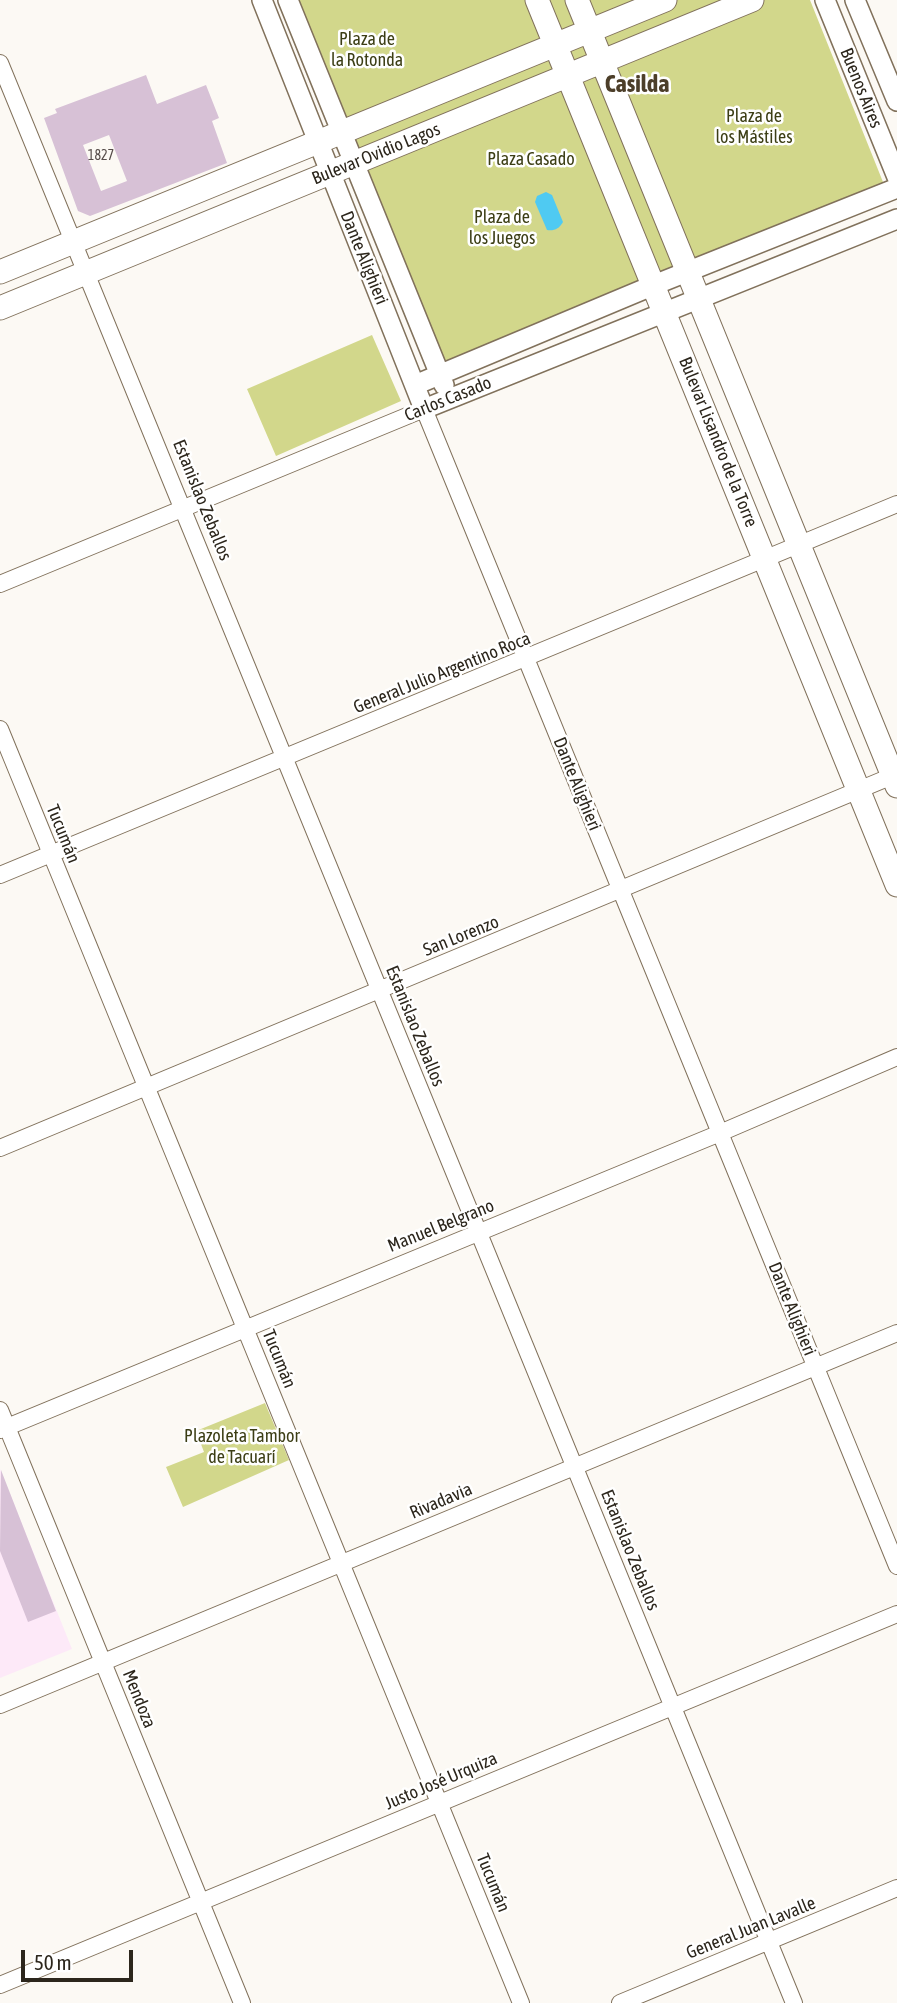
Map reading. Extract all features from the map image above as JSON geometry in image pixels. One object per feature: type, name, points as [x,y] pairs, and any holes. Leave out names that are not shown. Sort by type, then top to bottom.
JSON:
[{"type":"main road","name":"Bulevar Lisandro de la Torre","points":[[537,0],[897,885]]},
{"type":"main road","name":"Bulevar Lisandro de la Torre","points":[[577,0],[896,779]]},
{"type":"main road","name":"Bulevar Ovidio Lagos","points":[[0,272],[665,0]]},
{"type":"main road","name":"Bulevar Ovidio Lagos","points":[[0,309],[752,0]]},
{"type":"street","name":"Dante Alighieri","points":[[261,0],[424,409],[897,1566]]},
{"type":"street","name":"Dante Alighieri","points":[[288,0],[449,399]]},
{"type":"street","name":"Buenos Aires","points":[[825,0],[897,177]]},
{"type":"street","name":"Buenos Aires","points":[[855,0],[897,101]]},
{"type":"street","name":"Estanislao Zeballos","points":[[0,63],[185,509],[284,758],[794,2003]]},
{"type":"street","name":"Carlos Casado","points":[[415,385],[654,285],[897,188]]},
{"type":"street","name":"Carlos Casado","points":[[0,584],[424,409],[897,219]]},
{"type":"street","name":"General Julio Argentino Roca","points":[[0,876],[897,504]]},
{"type":"street","name":"Tucumán","points":[[0,729],[521,2003]]},
{"type":"street","name":"San Lorenzo","points":[[0,1148],[858,790],[896,779]]},
{"type":"street","name":"Manuel Belgrano","points":[[3,1428],[720,1133],[897,1057]]},
{"type":"street","name":"Rivadavia","points":[[0,1705],[897,1333]]},
{"type":"street","name":"Mendoza","points":[[0,1410],[3,1428],[103,1662],[242,2003]]},
{"type":"street","name":"Justo José Urquiza","points":[[0,1985],[897,1614]]},
{"type":"street","name":"General Juan Lavalle","points":[[620,2003],[897,1888]]},
{"type":"shaded area","points":[[0,1469],[72,1649],[0,1678]]},
{"type":"green space","name":"Plaza Casado","points":[[295,0],[810,0],[885,187],[442,367]]},
{"type":"green space","points":[[372,335],[401,401],[276,456],[247,389]]},
{"type":"green space","name":"Plazoleta Tambor de Tacuarí","points":[[265,1403],[289,1460],[183,1507],[166,1467],[204,1452],[196,1431]]},
{"type":"water","points":[[546,192],[552,195],[563,222],[554,230],[547,230],[535,202],[537,196]]},
{"type":"building","points":[[146,75],[157,104],[206,85],[219,118],[212,121],[227,163],[90,216],[78,211],[44,118],[57,113],[55,109]],"holes":[[[109,135],[127,181],[101,191],[83,145]]]},
{"type":"building","points":[[1,1470],[56,1611],[28,1622],[0,1551]]},
{"type":"district","name":"Casilda","points":[[637,84]]},
{"type":"park label","name":"Plaza de la Rotonda","points":[[367,49]]},
{"type":"park label","name":"Plaza de los Mástiles","points":[[754,126]]},
{"type":"park label","name":"Plaza de los Juegos","points":[[502,227]]}]
